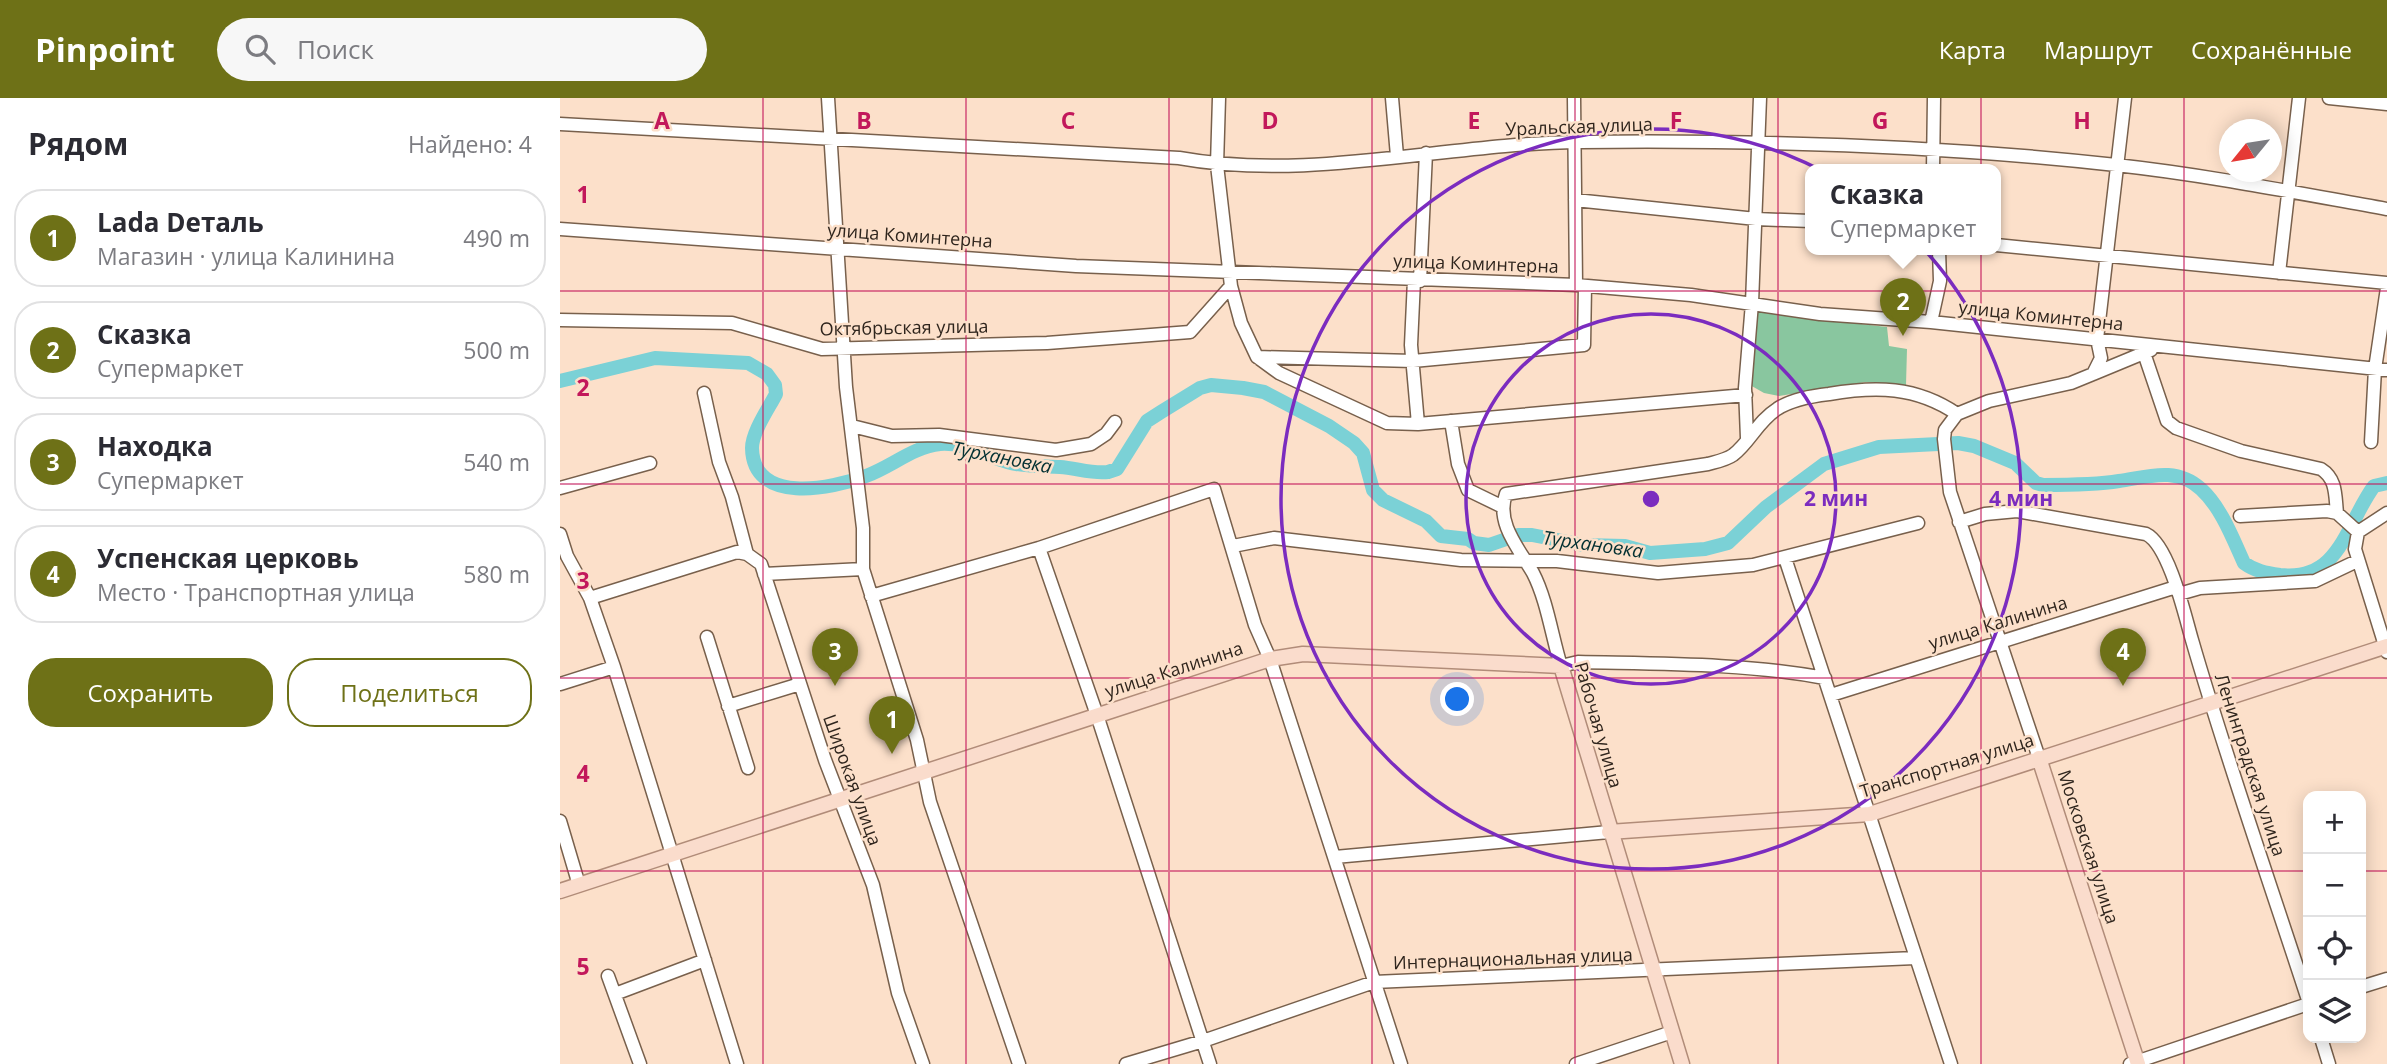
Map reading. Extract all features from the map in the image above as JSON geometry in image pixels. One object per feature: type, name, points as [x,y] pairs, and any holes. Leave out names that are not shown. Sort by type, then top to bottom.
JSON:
[{"type":"main road","name":"Транспортная улица","points":[[1609,832],[1870,814],[2210,702],[2386,648]]},
{"type":"main road","name":"улица Калинина","points":[[560,891],[1270,659],[1303,654],[1561,666]]},
{"type":"main road","name":"Рабочая улица","points":[[1561,666],[1609,832],[1682,1064]]},
{"type":"main road","name":"Московская улица","points":[[2039,758],[2135,1063]]},
{"type":"street","points":[[828,98],[844,347],[855,441],[863,569],[926,772],[930,802],[1019,1064]]},
{"type":"street","points":[[1219,98],[1217,165],[1231,286],[1241,324],[1257,357],[1279,373],[1387,423],[1418,424],[1746,396]]},
{"type":"street","points":[[1392,98],[1397,156]]},
{"type":"street","points":[[1257,357],[1413,361],[1584,345],[1575,200],[1574,98]]},
{"type":"street","points":[[1747,439],[1746,396],[1760,98]]},
{"type":"street","points":[[1932,164],[1934,98]]},
{"type":"street","points":[[2094,374],[2101,358],[2097,340],[2125,98]]},
{"type":"street","points":[[2278,273],[2299,98]]},
{"type":"street","points":[[2329,98],[2387,104]]},
{"type":"street","name":"Уральская улица","points":[[560,124],[1180,158],[1217,165],[1315,164],[1575,142],[1759,141],[1931,149],[2118,165],[2387,209]]},
{"type":"street","points":[[1418,424],[1413,361],[1426,153]]},
{"type":"street","points":[[1575,200],[1805,222]]},
{"type":"street","name":"улица Коминтерна","points":[[560,229],[1076,266],[1417,281],[1581,285],[1752,303],[1820,314],[1931,322],[2381,370]]},
{"type":"street","points":[[2001,245],[2387,286],[2381,370],[2371,442]]},
{"type":"street","points":[[1931,322],[1940,281],[1940,255]]},
{"type":"street","name":"Октябрьская улица","points":[[560,320],[733,323],[800,345],[822,349],[1047,343],[1190,332],[1231,286]]},
{"type":"street","points":[[1451,421],[1458,464],[1468,490],[1503,507],[1506,494],[1513,491],[1707,464],[1732,456],[1762,419],[1779,407],[1802,399],[1873,387],[1906,390],[1939,401],[1957,414],[1989,401],[2071,383],[2160,346]]},
{"type":"street","points":[[2144,353],[2167,421],[2176,428],[2241,451],[2321,468],[2333,482],[2337,513],[2358,532]]},
{"type":"street","name":"Широкая улица","points":[[705,393],[719,462],[732,497],[747,554],[761,564],[839,799],[873,885],[898,993],[923,1064]]},
{"type":"street","name":"Московская улица","points":[[1957,414],[1951,420],[1944,439],[1944,458],[1959,522],[2039,758]]},
{"type":"street","points":[[852,426],[892,436],[939,435],[1056,450],[1091,444],[1106,434],[1115,422]]},
{"type":"street","points":[[560,488],[650,463]]},
{"type":"street","points":[[871,596],[1039,548],[1214,489],[1255,625],[1270,659],[1401,1064]]},
{"type":"street","name":"Рабочая улица","points":[[1503,507],[1508,530],[1533,574],[1561,666]]},
{"type":"street","name":"Ленинградская улица","points":[[1959,522],[1986,514],[2017,511],[2146,534],[2156,542],[2178,590],[2210,702],[2303,987]]},
{"type":"street","points":[[2240,516],[2337,513]]},
{"type":"street","points":[[2386,648],[2355,549],[2358,532],[2387,513]]},
{"type":"street","points":[[1233,546],[1274,538],[1461,560],[1523,559],[1658,573],[1726,568],[1785,558],[1918,523]]},
{"type":"street","points":[[560,534],[567,556],[590,598],[614,667],[737,1064]]},
{"type":"street","points":[[1039,548],[1097,715],[1210,1064]]},
{"type":"street","points":[[590,598],[737,552],[747,554]]},
{"type":"street","points":[[1785,558],[1951,1064]]},
{"type":"street","name":"улица Калинина","points":[[1831,695],[2178,590],[2315,581],[2357,561]]},
{"type":"street","points":[[764,574],[863,569]]},
{"type":"street","points":[[707,637],[748,768]]},
{"type":"street","name":"улица Калинина","points":[[1561,666],[1578,662],[1728,665],[1776,669],[1825,678]]},
{"type":"street","points":[[560,684],[614,667]]},
{"type":"street","points":[[728,706],[800,684]]},
{"type":"street","points":[[560,821],[579,885]]},
{"type":"street","name":"Транспортная улица","points":[[1335,857],[1609,832]]},
{"type":"street","name":"Интернациональная улица","points":[[1126,1064],[1203,1041],[1374,982],[1653,972],[1915,958]]},
{"type":"street","points":[[615,994],[705,960]]},
{"type":"street","points":[[608,976],[640,1064]]},
{"type":"street","points":[[2366,986],[2387,979]]},
{"type":"street","points":[[2135,1063],[2303,1004]]},
{"type":"street","points":[[1576,1064],[1672,1032]]},
{"type":"street","points":[[2323,1043],[2329,1064]]},
{"type":"green space","points":[[1757,312],[1887,327],[1889,346],[1907,349],[1906,385],[1866,382],[1779,396],[1764,393],[1750,385]]},
{"type":"waterway","name":"Турхановка","points":[[560,381],[655,358],[748,363],[767,374],[775,385],[776,394],[753,442],[756,466],[765,478],[779,485],[796,488],[815,488],[851,481],[911,453],[940,444],[966,447],[1020,465],[1108,472],[1117,469],[1147,421],[1161,412],[1200,388],[1211,385],[1243,388],[1264,392],[1329,426],[1354,443],[1363,453],[1373,490],[1383,500],[1426,521],[1441,536],[1489,545],[1518,535],[1532,535],[1583,545],[1625,546],[1650,553],[1705,549],[1728,543],[1766,507],[1824,464],[1879,447],[1958,443],[1974,446],[2015,463],[2036,483],[2043,485],[2100,483],[2161,475],[2182,477],[2201,489],[2215,505],[2244,563],[2265,572],[2300,575],[2329,560],[2348,533],[2374,486],[2387,483]]},
{"type":"place","name":"Сказка","points":[[1903,336]]},
{"type":"place","name":"Находка","points":[[835,686]]},
{"type":"place","name":"Успенская церковь","points":[[2123,686]]},
{"type":"place","name":"Lada Dеталь","points":[[892,754]]}]
